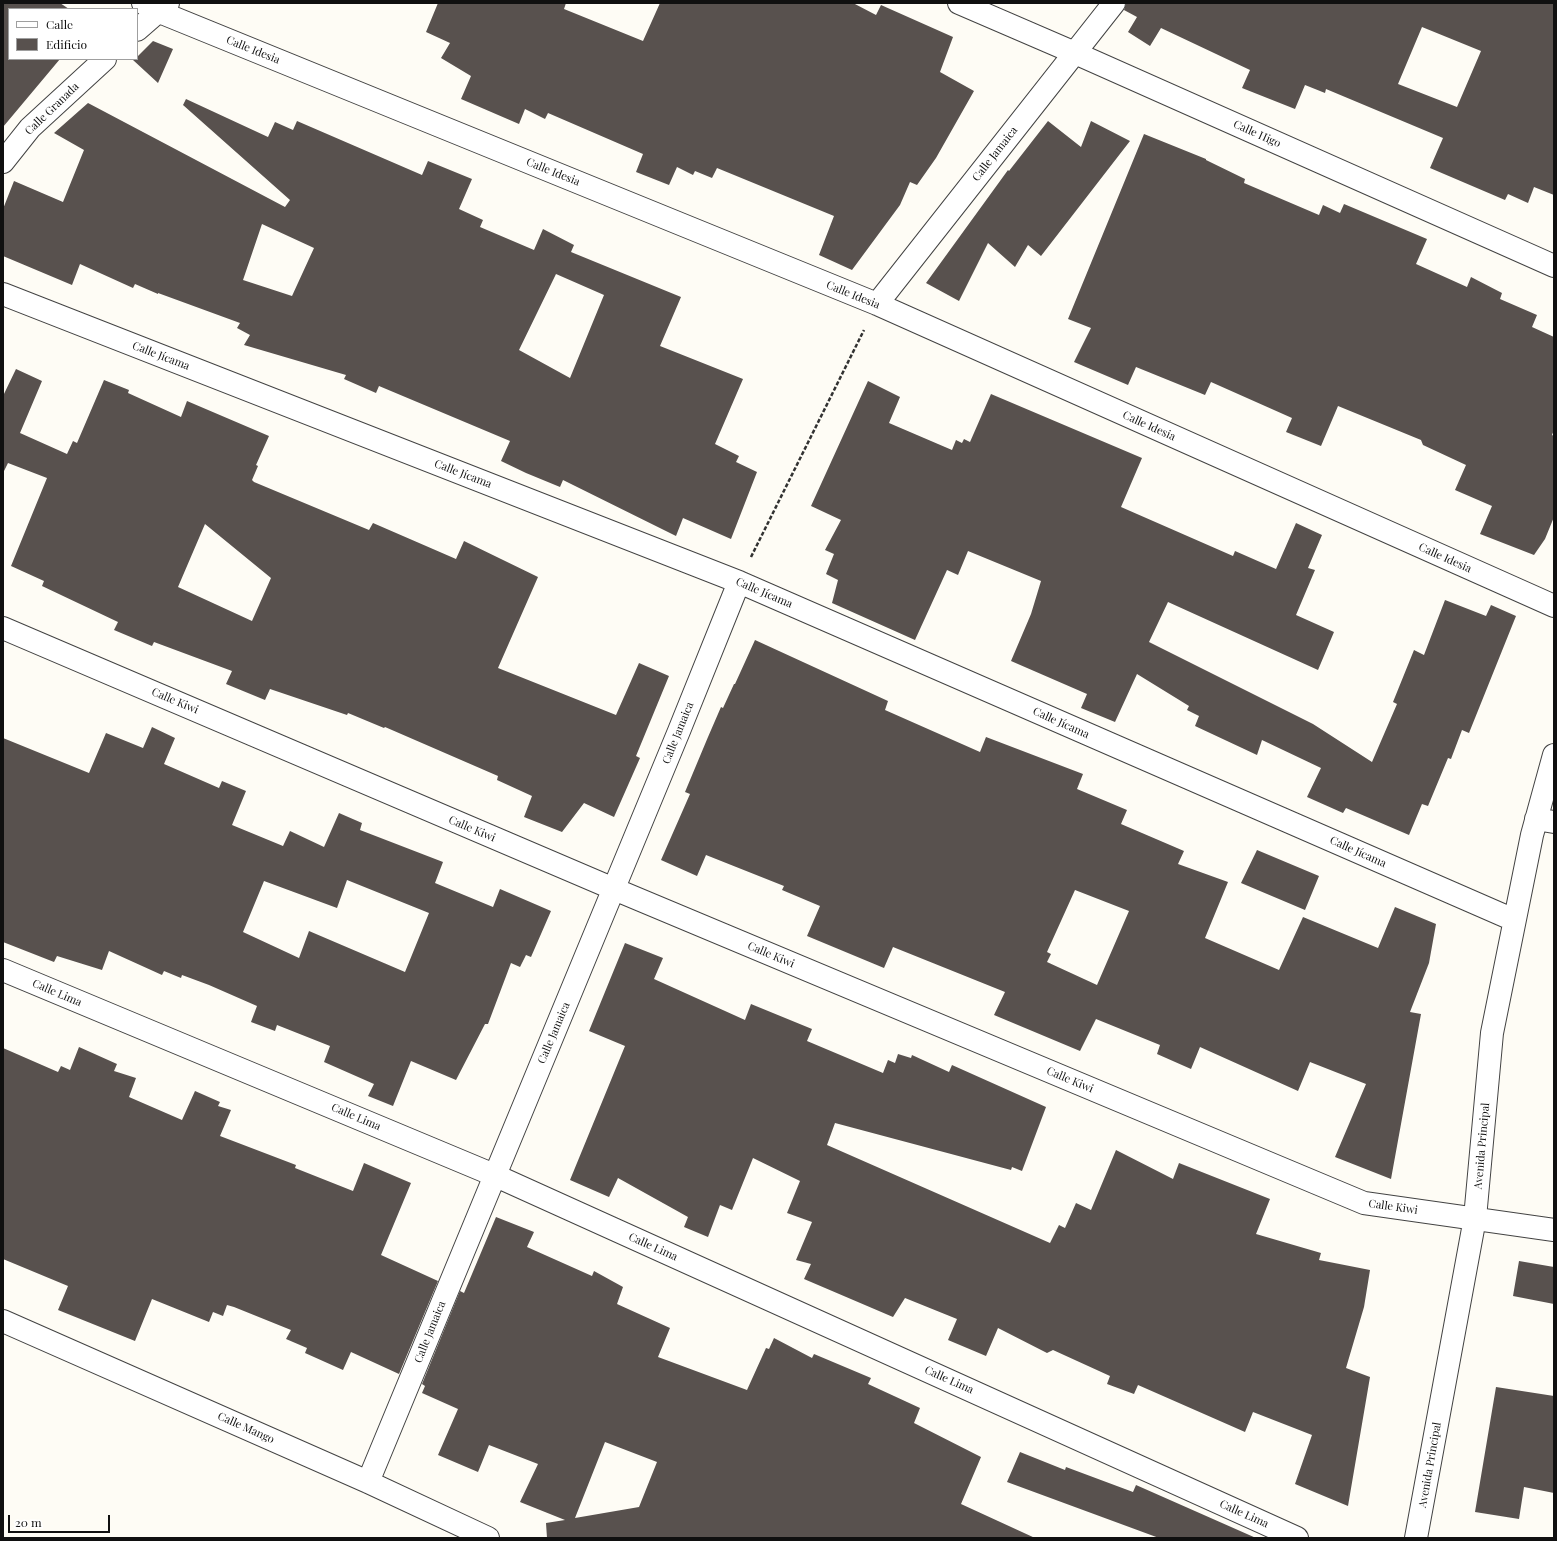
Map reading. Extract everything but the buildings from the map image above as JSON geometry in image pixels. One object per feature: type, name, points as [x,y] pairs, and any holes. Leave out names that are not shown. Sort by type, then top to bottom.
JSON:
[{"type":"street","name":"Calle Higo","points":[[959,3],[1554,266]]},
{"type":"street","name":"Calle Jamaica","points":[[877,304],[1114,3]]},
{"type":"street","points":[[138,29],[156,6]]},
{"type":"street","name":"Calle Idesia","points":[[156,6],[877,304],[1554,606]]},
{"type":"street","name":"Calle Granada","points":[[3,162],[30,128],[104,60]]},
{"type":"street","name":"Calle Jícama","points":[[3,294],[739,582],[1514,920]]},
{"type":"street","name":"Calle Jamaica","points":[[368,1482],[494,1175],[614,889],[739,582]]},
{"type":"street","name":"Calle Kiwi","points":[[3,628],[614,889],[1364,1203],[1554,1230]]},
{"type":"street","name":"Avenida Principal","points":[[1416,1538],[1475,1218],[1492,1033],[1514,920],[1545,821],[1554,755]]},
{"type":"street","name":"Calle Lima","points":[[3,970],[494,1175],[1297,1538]]},
{"type":"street","name":"Calle Mango","points":[[3,1321],[368,1482],[488,1538]]},
{"type":"path","points":[[739,582],[877,304]]}]
